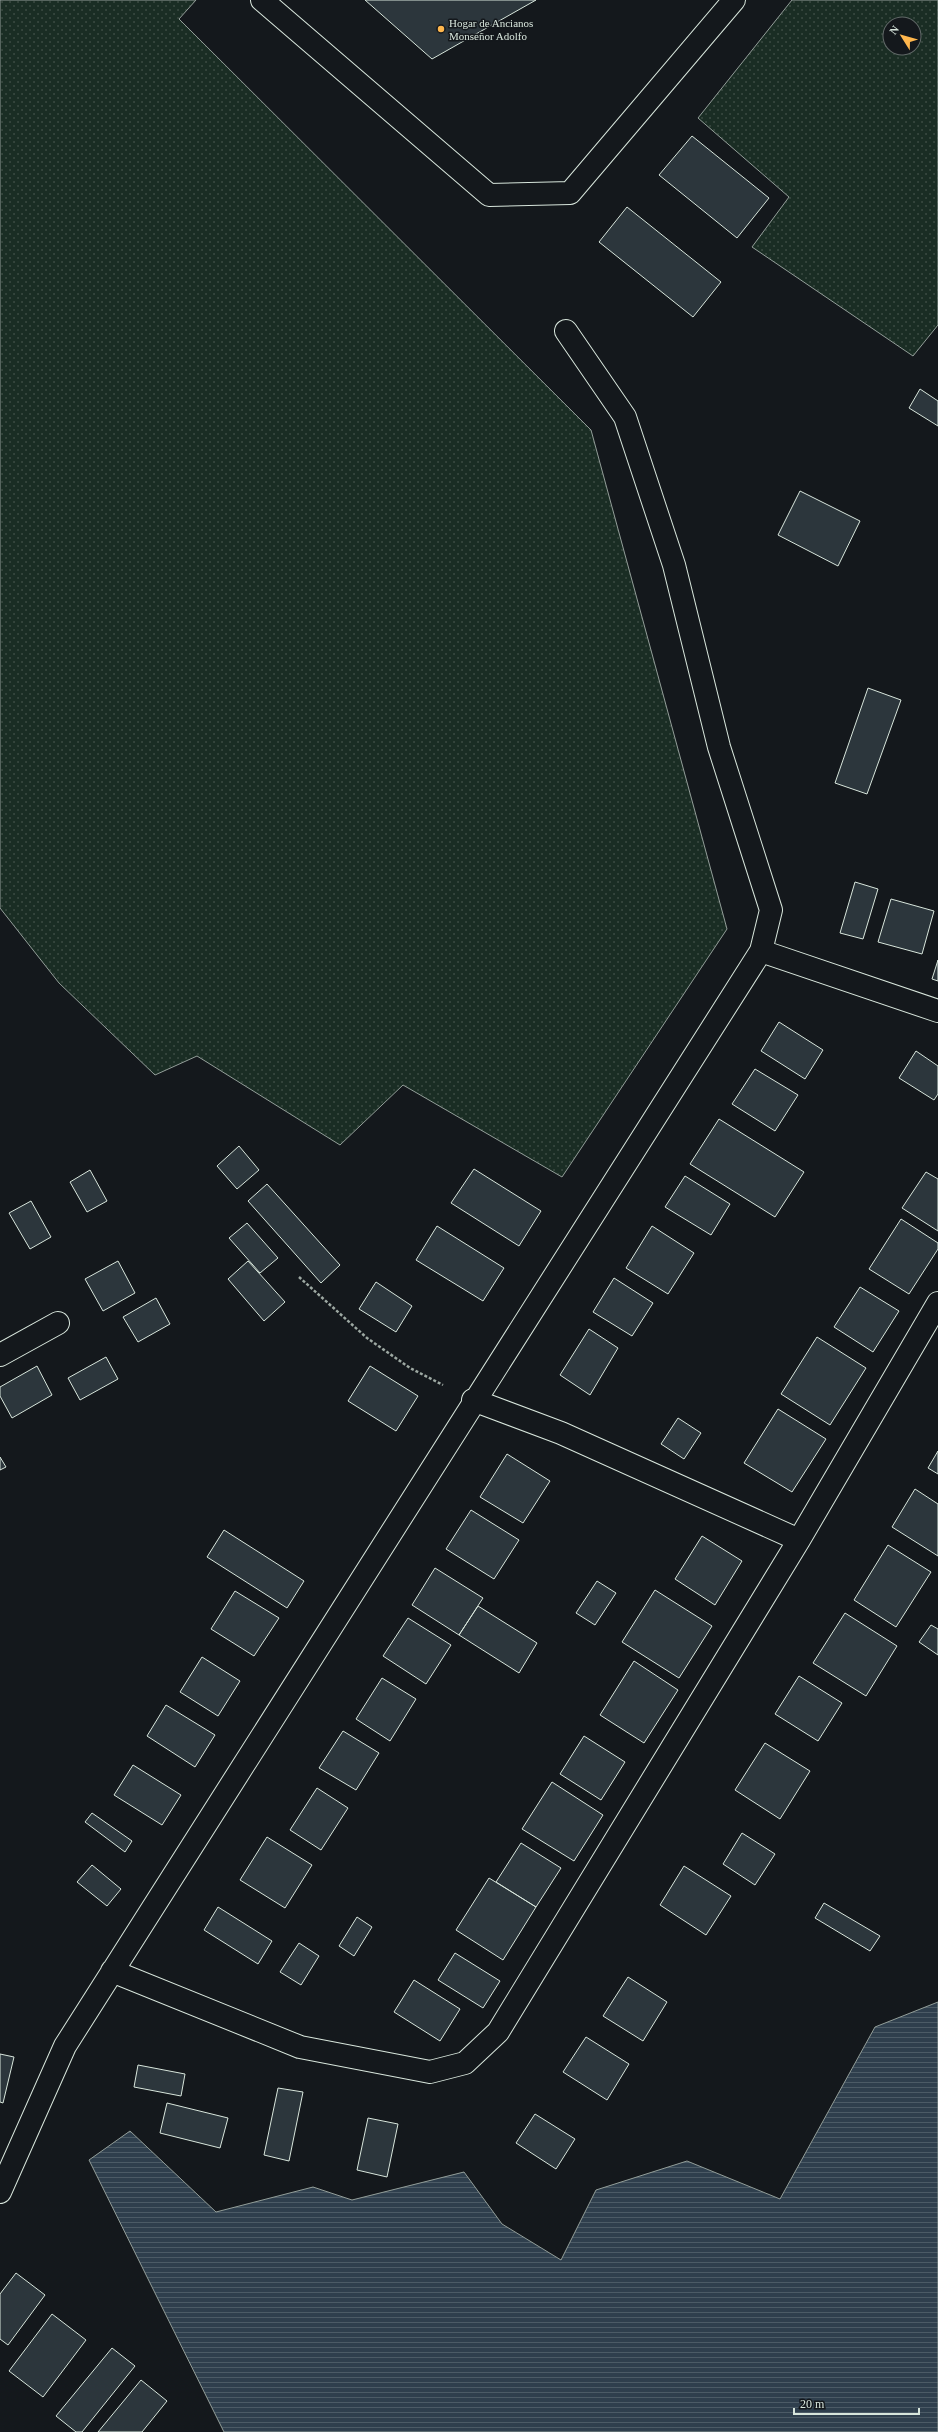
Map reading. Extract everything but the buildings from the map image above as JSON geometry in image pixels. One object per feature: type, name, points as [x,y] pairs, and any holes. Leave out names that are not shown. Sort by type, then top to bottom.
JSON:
[{"type":"street","points":[[262,0],[489,195],[570,193],[734,0]]},
{"type":"street","points":[[0,2192],[65,2046],[473,1400],[761,951],[771,910],[719,747],[674,565],[625,417],[566,331]]},
{"type":"street","points":[[761,951],[938,1011]]},
{"type":"street","points":[[112,1971],[300,2047],[430,2072],[465,2063],[498,2032],[799,1540],[938,1303]]},
{"type":"street","points":[[0,1355],[58,1323]]},
{"type":"street","points":[[473,1400],[561,1433],[799,1540]]},
{"type":"path","points":[[299,1277],[367,1338],[410,1368],[473,1400]]},
{"type":"green space","points":[[0,0],[196,0],[179,19],[591,430],[727,929],[562,1177],[403,1085],[340,1145],[197,1056],[155,1075],[59,983],[0,908]]},
{"type":"green space","points":[[792,0],[938,0],[938,325],[913,356],[752,247],[789,197],[698,118]]},
{"type":"water","points":[[938,2002],[938,2432],[224,2432],[89,2160],[130,2131],[216,2212],[313,2187],[352,2200],[464,2172],[502,2224],[561,2260],[596,2190],[687,2161],[780,2199],[875,2027]]},
{"type":"place","name":"Hogar de Ancianos Monseñor Adolfo","points":[[441,29]]}]
